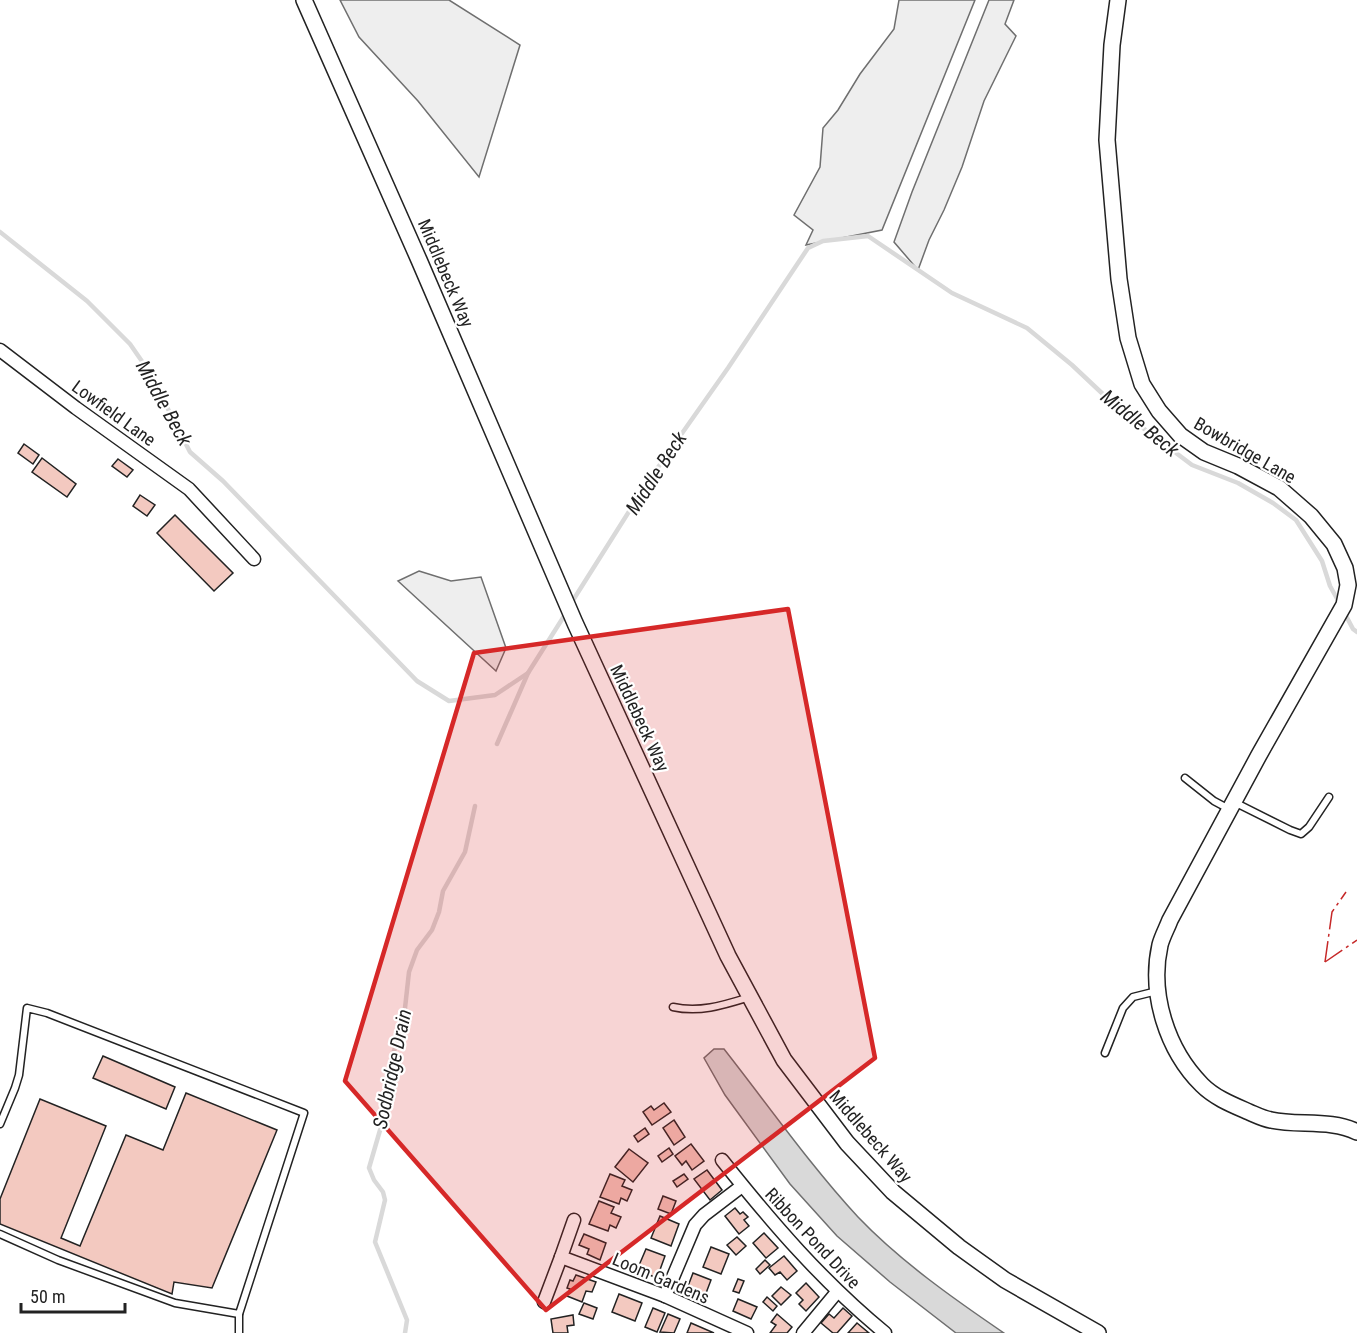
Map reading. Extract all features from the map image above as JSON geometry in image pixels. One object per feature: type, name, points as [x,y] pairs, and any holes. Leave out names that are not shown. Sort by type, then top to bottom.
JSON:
[{"type":"street","name":"Middlebeck Way","points":[[304,0],[575,623],[728,956],[784,1060],[847,1143],[893,1192],[958,1247],[1005,1280],[1098,1333]]},
{"type":"street","name":"Bowbridge Lane","points":[[1118,0],[1112,45],[1107,140],[1119,279],[1128,338],[1142,384],[1159,411],[1180,435],[1204,452],[1238,466],[1279,488],[1311,516],[1334,544],[1352,586],[1344,605],[1231,805],[1170,920],[1160,945],[1157,991],[1161,1011],[1184,1063],[1203,1086],[1228,1104],[1270,1120],[1310,1123],[1357,1132]]},
{"type":"street","name":"Lowfield Lane","points":[[0,350],[189,489],[254,559]]},
{"type":"street","name":"Ribbon Pond Drive","points":[[722,1160],[790,1244],[837,1292],[885,1333]]},
{"type":"street","points":[[664,1296],[695,1225],[704,1215],[742,1186]]},
{"type":"street","points":[[544,1302],[574,1220]]},
{"type":"street","name":"Loom Gardens","points":[[561,1257],[664,1296],[747,1333]]},
{"type":"street","points":[[804,1333],[837,1292]]},
{"type":"lane","points":[[1185,778],[1214,801],[1231,805],[1301,834],[1309,827],[1329,797]]},
{"type":"lane","points":[[1105,1053],[1124,1008],[1133,997],[1157,991]]},
{"type":"lane","points":[[673,1007],[714,1009],[750,997]]},
{"type":"lane","points":[[0,1124],[15,1088],[27,1008],[47,1013],[304,1113],[238,1314],[238,1333]]},
{"type":"lane","points":[[0,1234],[58,1260],[176,1303],[238,1314]]},
{"type":"highlighted area","points":[[788,609],[875,1058],[546,1310],[345,1081],[474,653]]},
{"type":"shaded area","points":[[340,0],[449,0],[520,45],[479,177],[418,101],[359,37]]},
{"type":"shaded area","points":[[899,0],[975,0],[882,230],[806,245],[813,230],[794,215],[820,167],[823,128],[894,29]]},
{"type":"shaded area","points":[[989,0],[1014,0],[1005,24],[1016,36],[984,101],[962,167],[918,270],[894,242]]},
{"type":"shaded area","points":[[419,571],[451,581],[481,577],[506,648],[496,671],[398,581]]},
{"type":"shaded area","points":[[714,1049],[724,1049],[823,1177],[874,1233],[928,1279],[1004,1333],[956,1333],[890,1282],[837,1236],[790,1184],[725,1095],[704,1058]]},
{"type":"building","points":[[24,444],[39,455],[33,464],[18,453]]},
{"type":"building","points":[[42,458],[76,484],[67,497],[32,472]]},
{"type":"building","points":[[118,459],[133,470],[127,477],[112,466]]},
{"type":"building","points":[[140,495],[155,505],[147,516],[133,506]]},
{"type":"building","points":[[175,515],[233,573],[214,591],[157,533]]},
{"type":"building","points":[[103,1056],[175,1087],[166,1109],[93,1078]]},
{"type":"building","points":[[186,1093],[277,1130],[212,1288],[174,1282],[172,1294],[0,1224],[0,1199],[40,1099],[106,1126],[61,1238],[80,1246],[126,1135],[163,1150]]},
{"type":"building","points":[[664,1103],[671,1112],[652,1125],[643,1112],[651,1106],[654,1110]]},
{"type":"building","points":[[674,1120],[685,1137],[674,1145],[663,1128]]},
{"type":"building","points":[[645,1128],[649,1134],[638,1142],[634,1136]]},
{"type":"building","points":[[691,1144],[704,1161],[692,1170],[686,1161],[682,1165],[675,1156]]},
{"type":"building","points":[[669,1148],[673,1154],[662,1162],[658,1156]]},
{"type":"building","points":[[629,1149],[648,1163],[633,1182],[615,1167]]},
{"type":"building","points":[[707,1170],[722,1190],[710,1200],[694,1179]]},
{"type":"building","points":[[610,1174],[625,1180],[622,1186],[632,1190],[627,1201],[621,1198],[619,1204],[600,1197]]},
{"type":"building","points":[[684,1174],[688,1179],[677,1187],[673,1181]]},
{"type":"building","points":[[663,1196],[676,1201],[671,1214],[658,1209]]},
{"type":"building","points":[[599,1201],[614,1207],[611,1213],[621,1217],[616,1228],[610,1225],[608,1231],[589,1224]]},
{"type":"building","points":[[735,1208],[740,1214],[743,1212],[748,1217],[744,1220],[749,1226],[739,1234],[725,1216]]},
{"type":"building","points":[[660,1216],[679,1224],[671,1246],[651,1238]]},
{"type":"building","points":[[764,1233],[778,1248],[766,1258],[753,1243]]},
{"type":"building","points":[[584,1234],[606,1243],[600,1260],[587,1254],[589,1249],[579,1245]]},
{"type":"building","points":[[737,1237],[746,1246],[736,1255],[727,1245]]},
{"type":"building","points":[[711,1247],[729,1254],[721,1274],[703,1267]]},
{"type":"building","points":[[646,1249],[665,1256],[657,1278],[637,1270]]},
{"type":"building","points":[[784,1256],[797,1271],[787,1280],[780,1272],[775,1275],[769,1268]]},
{"type":"building","points":[[765,1260],[770,1265],[760,1274],[756,1269]]},
{"type":"building","points":[[693,1273],[711,1280],[703,1301],[685,1294]]},
{"type":"building","points":[[576,1275],[596,1282],[592,1292],[586,1291],[582,1302],[567,1296],[570,1280],[573,1281]]},
{"type":"building","points":[[738,1279],[744,1281],[739,1293],[733,1291]]},
{"type":"building","points":[[806,1283],[819,1297],[806,1311],[799,1304],[803,1300],[796,1293]]},
{"type":"building","points":[[781,1287],[791,1295],[781,1305],[772,1296]]},
{"type":"building","points":[[619,1294],[642,1303],[635,1321],[612,1312]]},
{"type":"building","points":[[767,1297],[777,1306],[773,1311],[763,1302]]},
{"type":"building","points":[[738,1299],[757,1307],[751,1319],[733,1311]]},
{"type":"building","points":[[584,1303],[597,1308],[593,1319],[579,1314]]},
{"type":"building","points":[[653,1308],[665,1313],[657,1332],[645,1327]]},
{"type":"building","points":[[843,1308],[852,1316],[837,1333],[833,1333],[821,1323],[829,1314],[834,1318]]},
{"type":"building","points":[[668,1314],[680,1319],[674,1333],[660,1332]]},
{"type":"building","points":[[777,1314],[792,1327],[787,1333],[770,1333],[776,1325],[771,1322]]},
{"type":"building","points":[[573,1315],[574,1325],[567,1326],[568,1333],[553,1333],[551,1319]]},
{"type":"building","points":[[691,1323],[714,1333],[687,1333]]},
{"type":"building","points":[[857,1323],[869,1333],[848,1333]]},
{"type":"waterway","name":"Middle Beck","points":[[0,232],[87,301],[130,344],[148,370],[190,452],[223,481],[417,681],[449,701],[495,695],[528,673],[566,613]]},
{"type":"waterway","name":"Middle Beck","points":[[570,605],[647,483],[728,368],[808,248],[823,241],[868,236],[952,293],[1027,328],[1072,365],[1123,413],[1192,465],[1238,483],[1273,503],[1296,520],[1322,561],[1330,586],[1340,604]]},
{"type":"waterway","name":"Middle Beck","points":[[1344,612],[1357,632]]},
{"type":"waterway","name":"Sodbridge Drain","points":[[497,744],[528,673]]},
{"type":"waterway","name":"Sodbridge Drain","points":[[405,1333],[407,1320],[375,1242],[385,1200],[369,1168],[385,1113],[389,1068],[404,1017],[409,972],[417,950],[432,930],[439,912],[443,891],[465,852],[475,806]]},
{"type":"power","points":[[1325,962],[1332,912],[1346,892]]},
{"type":"power","points":[[1325,962],[1357,940]]}]
